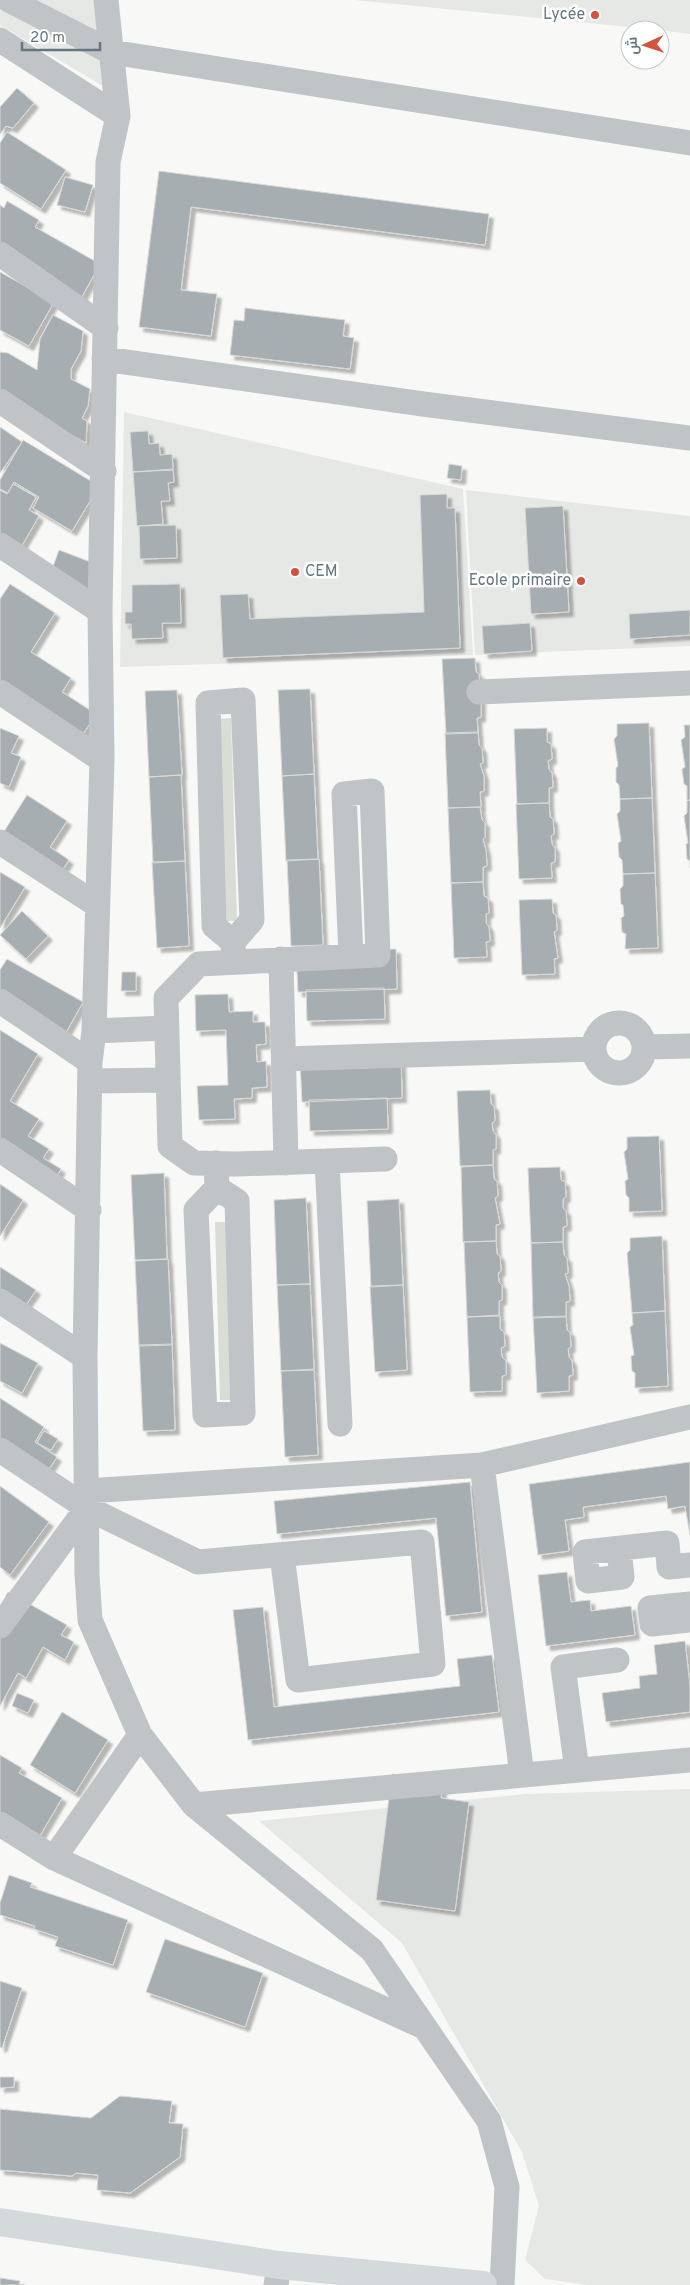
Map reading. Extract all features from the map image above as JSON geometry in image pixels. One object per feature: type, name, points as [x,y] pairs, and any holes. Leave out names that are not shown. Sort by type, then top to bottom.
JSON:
[{"type":"street","points":[[9,0],[111,52],[690,143]]},
{"type":"street","points":[[106,0],[118,116],[108,162],[104,471],[100,611],[102,760],[94,1032],[90,1072],[85,1357],[87,1575],[90,1620],[140,1735],[194,1804],[372,1950],[489,2121],[507,2187],[502,2285]]},
{"type":"street","points":[[0,40],[118,116]]},
{"type":"street","points":[[0,254],[106,328]]},
{"type":"street","points":[[104,359],[423,404],[690,438]]},
{"type":"street","points":[[0,401],[104,471]]},
{"type":"street","points":[[0,545],[100,611]]},
{"type":"street","points":[[479,692],[690,683]]},
{"type":"street","points":[[0,692],[102,760]]},
{"type":"street","points":[[243,700],[252,920],[234,952],[214,926],[208,703],[243,700]]},
{"type":"street","points":[[351,956],[344,794],[372,791],[378,955],[281,959],[234,952],[199,964],[166,998],[170,1146],[194,1163],[286,1163],[385,1159]]},
{"type":"street","points":[[0,842],[97,905]]},
{"type":"street","points":[[281,959],[286,1163]]},
{"type":"street","points":[[0,1001],[90,1072],[168,1080]]},
{"type":"street","points":[[613,1023],[624,1023],[635,1028],[642,1036],[645,1048],[644,1055],[635,1068],[620,1073],[605,1069],[594,1049],[596,1038],[603,1028],[613,1023]]},
{"type":"street","points":[[94,1032],[166,1028]]},
{"type":"street","points":[[645,1048],[690,1046]]},
{"type":"street","points":[[284,1059],[594,1049]]},
{"type":"street","points":[[0,1150],[89,1210]]},
{"type":"street","points":[[327,1161],[340,1424]]},
{"type":"street","points":[[216,1163],[217,1188],[196,1210],[205,1415],[243,1413],[237,1201],[217,1188]]},
{"type":"street","points":[[0,1300],[85,1357]]},
{"type":"street","points":[[87,1500],[482,1465],[690,1417]]},
{"type":"street","points":[[0,1450],[198,1562],[422,1542],[433,1664],[298,1680],[282,1555]]},
{"type":"street","points":[[482,1465],[522,1775]]},
{"type":"street","points":[[0,1626],[87,1500]]},
{"type":"street","points":[[619,1549],[667,1543],[670,1567],[690,1565]]},
{"type":"street","points":[[690,1604],[650,1608],[652,1624],[690,1620]]},
{"type":"street","points":[[577,1770],[563,1667],[617,1660]]},
{"type":"street","points":[[54,1858],[140,1735]]},
{"type":"street","points":[[194,1804],[690,1760]]},
{"type":"street","points":[[0,1824],[54,1858],[424,2027]]},
{"type":"street","points":[[0,2222],[277,2275],[482,2285]]},
{"type":"shaded area","points":[[0,0],[99,0],[108,89],[0,25]]},
{"type":"shaded area","name":"Lycée","points":[[354,0],[690,0],[690,34],[670,31],[670,20],[620,20],[620,26]]},
{"type":"shaded area","name":"CEM","points":[[124,412],[463,489],[473,655],[120,667]]},
{"type":"shaded area","name":"Ecole primaire","points":[[466,490],[690,516],[690,646],[475,655]]},
{"type":"shaded area","points":[[231,718],[237,921],[225,921],[220,719]]},
{"type":"shaded area","points":[[215,1222],[228,1222],[233,1400],[220,1400]]},
{"type":"shaded area","points":[[690,1789],[690,2285],[587,2285],[545,2279],[525,2260],[539,2206],[522,2152],[402,1943],[259,1821],[526,1794]]},
{"type":"building","points":[[17,88],[34,103],[13,128],[6,126],[0,134],[0,107]]},
{"type":"building","points":[[7,132],[66,170],[41,209],[0,183],[0,143]]},
{"type":"building","points":[[159,171],[489,214],[485,245],[191,207],[181,290],[217,294],[211,336],[139,327]]},
{"type":"building","points":[[65,177],[93,185],[85,212],[57,205]]},
{"type":"building","points":[[7,201],[39,220],[35,227],[100,264],[79,302],[0,256],[0,205],[4,208]]},
{"type":"building","points":[[0,272],[54,302],[29,346],[0,330]]},
{"type":"building","points":[[245,308],[345,320],[343,336],[354,338],[350,369],[230,355],[234,320],[244,321]]},
{"type":"building","points":[[53,315],[83,331],[81,351],[71,369],[71,379],[90,389],[88,406],[82,418],[87,421],[86,443],[0,395],[0,352],[8,353],[37,370],[40,339]]},
{"type":"building","points":[[0,427],[22,442],[0,473]]},
{"type":"building","points":[[148,431],[149,444],[159,443],[160,455],[172,454],[173,469],[133,472],[130,432]]},
{"type":"building","points":[[23,440],[99,486],[72,531],[33,508],[39,497],[14,482],[8,493],[0,489],[0,480]]},
{"type":"building","points":[[449,464],[462,466],[461,480],[447,478]]},
{"type":"building","points":[[173,470],[174,482],[168,483],[170,501],[161,501],[163,524],[137,526],[133,472]]},
{"type":"building","points":[[13,484],[36,497],[29,510],[39,516],[17,554],[0,544],[0,490],[7,494]]},
{"type":"building","points":[[447,494],[447,508],[455,508],[460,648],[223,658],[220,595],[248,594],[250,619],[424,612],[420,495]]},
{"type":"building","points":[[563,506],[569,612],[531,614],[525,508]]},
{"type":"building","points":[[176,525],[177,558],[140,559],[139,526]]},
{"type":"building","points":[[59,550],[101,566],[88,599],[47,583]]},
{"type":"building","points":[[10,584],[55,613],[31,652],[71,678],[62,692],[96,714],[76,745],[0,696],[0,599]]},
{"type":"building","points":[[180,584],[181,623],[162,623],[163,638],[132,639],[131,624],[125,624],[125,612],[132,612],[132,585]]},
{"type":"building","points":[[690,610],[690,635],[630,639],[629,614]]},
{"type":"building","points":[[530,623],[532,651],[484,654],[482,626]]},
{"type":"building","points":[[475,658],[476,672],[479,674],[481,703],[481,717],[477,718],[478,733],[446,734],[442,659]]},
{"type":"building","points":[[310,689],[314,774],[282,776],[278,690]]},
{"type":"building","points":[[177,690],[182,775],[149,777],[145,691]]},
{"type":"building","points":[[649,723],[652,798],[620,799],[619,785],[616,782],[616,768],[618,766],[614,739],[617,736],[617,724]]},
{"type":"building","points":[[684,725],[690,725],[690,800],[687,800],[687,786],[684,784],[682,769],[685,767],[681,740],[685,737]]},
{"type":"building","points":[[0,728],[19,736],[11,753],[21,757],[9,787],[0,783]]},
{"type":"building","points":[[547,728],[547,742],[551,744],[552,759],[548,761],[549,769],[552,773],[553,787],[549,788],[549,803],[517,804],[514,729]]},
{"type":"building","points":[[478,732],[483,763],[480,764],[484,776],[484,791],[480,792],[481,807],[448,808],[445,733]]},
{"type":"building","points":[[314,774],[318,859],[286,861],[282,776]]},
{"type":"building","points":[[181,775],[185,861],[153,863],[149,777]]},
{"type":"building","points":[[27,795],[67,821],[50,847],[69,860],[57,878],[0,838]]},
{"type":"building","points":[[652,798],[655,873],[623,874],[618,843],[621,841],[617,814],[620,811],[620,799]]},
{"type":"building","points":[[690,800],[690,861],[687,859],[686,844],[688,843],[684,816],[687,813],[687,801]]},
{"type":"building","points":[[549,803],[550,817],[553,819],[554,834],[551,836],[552,844],[555,848],[555,862],[551,863],[552,878],[519,879],[516,804]]},
{"type":"building","points":[[480,807],[482,820],[485,823],[485,838],[483,839],[487,866],[483,867],[483,882],[451,883],[448,808]]},
{"type":"building","points":[[319,859],[323,945],[291,946],[287,860]]},
{"type":"building","points":[[185,861],[189,946],[157,948],[152,862]]},
{"type":"building","points":[[0,872],[25,887],[0,928]]},
{"type":"building","points":[[655,873],[658,948],[625,949],[626,934],[622,932],[621,918],[624,916],[620,889],[623,886],[623,874]]},
{"type":"building","points":[[483,882],[484,896],[488,898],[489,913],[486,914],[490,941],[486,942],[487,957],[454,958],[451,883]]},
{"type":"building","points":[[552,899],[557,930],[554,932],[558,958],[554,959],[555,974],[522,975],[519,900]]},
{"type":"building","points":[[22,911],[48,936],[26,959],[0,935]]},
{"type":"building","points":[[396,949],[397,989],[298,992],[296,952]]},
{"type":"building","points":[[7,959],[83,1002],[64,1036],[0,1013],[0,970]]},
{"type":"building","points":[[122,972],[136,972],[136,991],[121,991]]},
{"type":"building","points":[[384,988],[385,1019],[307,1021],[306,990]]},
{"type":"building","points":[[228,994],[229,1012],[253,1011],[253,1022],[265,1022],[266,1044],[256,1045],[257,1062],[266,1061],[267,1087],[252,1088],[252,1098],[234,1099],[235,1119],[199,1120],[197,1086],[228,1085],[226,1030],[196,1031],[195,995]]},
{"type":"building","points":[[0,1030],[38,1054],[10,1101],[39,1119],[28,1136],[49,1149],[43,1158],[61,1169],[49,1188],[0,1158]]},
{"type":"building","points":[[401,1058],[402,1098],[302,1102],[300,1061]]},
{"type":"building","points":[[490,1090],[491,1104],[494,1106],[495,1121],[492,1123],[493,1131],[496,1135],[493,1165],[460,1166],[457,1091]]},
{"type":"building","points":[[387,1098],[388,1129],[310,1131],[309,1100]]},
{"type":"building","points":[[659,1136],[662,1211],[629,1212],[629,1198],[626,1195],[625,1181],[628,1179],[624,1152],[627,1149],[627,1137]]},
{"type":"building","points":[[493,1165],[494,1179],[497,1181],[498,1196],[495,1198],[500,1224],[496,1225],[496,1241],[463,1242],[461,1167]]},
{"type":"building","points":[[560,1167],[561,1180],[565,1182],[566,1197],[563,1199],[563,1208],[566,1211],[567,1226],[563,1227],[563,1242],[531,1243],[528,1168]]},
{"type":"building","points":[[164,1173],[167,1259],[135,1260],[131,1175]]},
{"type":"building","points":[[0,1184],[23,1200],[0,1236]]},
{"type":"building","points":[[306,1198],[310,1284],[277,1285],[274,1200]]},
{"type":"building","points":[[399,1199],[403,1285],[371,1287],[367,1201]]},
{"type":"building","points":[[662,1236],[665,1311],[632,1313],[627,1253],[630,1250],[630,1238]]},
{"type":"building","points":[[496,1241],[497,1254],[500,1256],[501,1271],[498,1273],[499,1282],[502,1285],[499,1315],[467,1317],[464,1242]]},
{"type":"building","points":[[563,1242],[564,1255],[567,1258],[568,1273],[565,1274],[569,1286],[570,1301],[566,1302],[566,1317],[533,1318],[531,1243]]},
{"type":"building","points":[[168,1259],[172,1345],[139,1346],[135,1261]]},
{"type":"building","points":[[0,1267],[36,1290],[24,1308],[0,1311]]},
{"type":"building","points":[[310,1284],[314,1369],[281,1371],[277,1285]]},
{"type":"building","points":[[403,1285],[407,1370],[375,1372],[370,1286]]},
{"type":"building","points":[[665,1311],[668,1386],[635,1388],[635,1373],[632,1371],[631,1356],[634,1355],[630,1327],[633,1325],[632,1313]]},
{"type":"building","points":[[500,1316],[500,1329],[504,1332],[505,1346],[501,1348],[502,1357],[506,1361],[506,1375],[502,1376],[502,1391],[470,1392],[467,1317]]},
{"type":"building","points":[[566,1316],[567,1330],[570,1332],[571,1347],[568,1349],[569,1357],[572,1361],[573,1375],[569,1376],[569,1391],[537,1393],[533,1317]]},
{"type":"building","points":[[0,1343],[38,1363],[22,1393],[0,1381]]},
{"type":"building","points":[[172,1344],[175,1430],[143,1431],[139,1345]]},
{"type":"building","points":[[314,1370],[318,1455],[285,1457],[281,1371]]},
{"type":"building","points":[[0,1398],[44,1427],[35,1442],[57,1457],[38,1486],[0,1461]]},
{"type":"building","points":[[44,1431],[58,1439],[51,1450],[37,1443]]},
{"type":"building","points":[[690,1462],[690,1535],[685,1506],[668,1509],[666,1496],[583,1507],[584,1517],[565,1520],[569,1551],[538,1555],[529,1484]]},
{"type":"building","points":[[470,1482],[482,1612],[446,1616],[436,1518],[277,1534],[274,1501]]},
{"type":"building","points":[[0,1486],[49,1522],[10,1575],[0,1567]]},
{"type":"building","points":[[567,1572],[571,1602],[590,1600],[591,1611],[631,1606],[635,1635],[546,1646],[538,1575]]},
{"type":"building","points":[[8,1592],[67,1625],[61,1635],[74,1642],[65,1660],[43,1647],[26,1678],[18,1673],[0,1706],[0,1607]]},
{"type":"building","points":[[263,1607],[274,1707],[460,1686],[457,1659],[492,1655],[499,1712],[248,1740],[233,1610]]},
{"type":"building","points":[[685,1641],[690,1686],[690,1712],[606,1722],[602,1693],[640,1688],[639,1676],[657,1674],[654,1645]]},
{"type":"building","points":[[17,1693],[34,1700],[28,1713],[12,1706]]},
{"type":"building","points":[[62,1712],[108,1740],[75,1793],[30,1765]]},
{"type":"building","points":[[0,1755],[22,1768],[19,1773],[62,1798],[38,1839],[0,1817]]},
{"type":"building","points":[[392,1774],[443,1781],[441,1798],[469,1802],[455,1911],[376,1900]]},
{"type":"building","points":[[9,1875],[32,1883],[30,1887],[128,1920],[113,1965],[55,1946],[58,1937],[34,1929],[35,1926],[0,1915],[0,1903]]},
{"type":"building","points":[[165,1939],[263,1973],[245,2027],[146,1992]]},
{"type":"building","points":[[0,1981],[22,1988],[2,2048],[0,2047]]},
{"type":"building","points":[[0,2077],[14,2077],[14,2087],[0,2088]]},
{"type":"building","points":[[120,2096],[172,2101],[169,2123],[183,2124],[180,2157],[130,2193],[97,2190],[98,2175],[76,2173],[72,2176],[0,2170],[0,2109],[91,2118]]},
{"type":"building","points":[[0,2278],[20,2281],[19,2285],[0,2285]]},
{"type":"place","name":"Lycée","points":[[595,15]]},
{"type":"place","name":"CEM","points":[[295,572]]},
{"type":"place","name":"Ecole primaire","points":[[581,581]]}]
